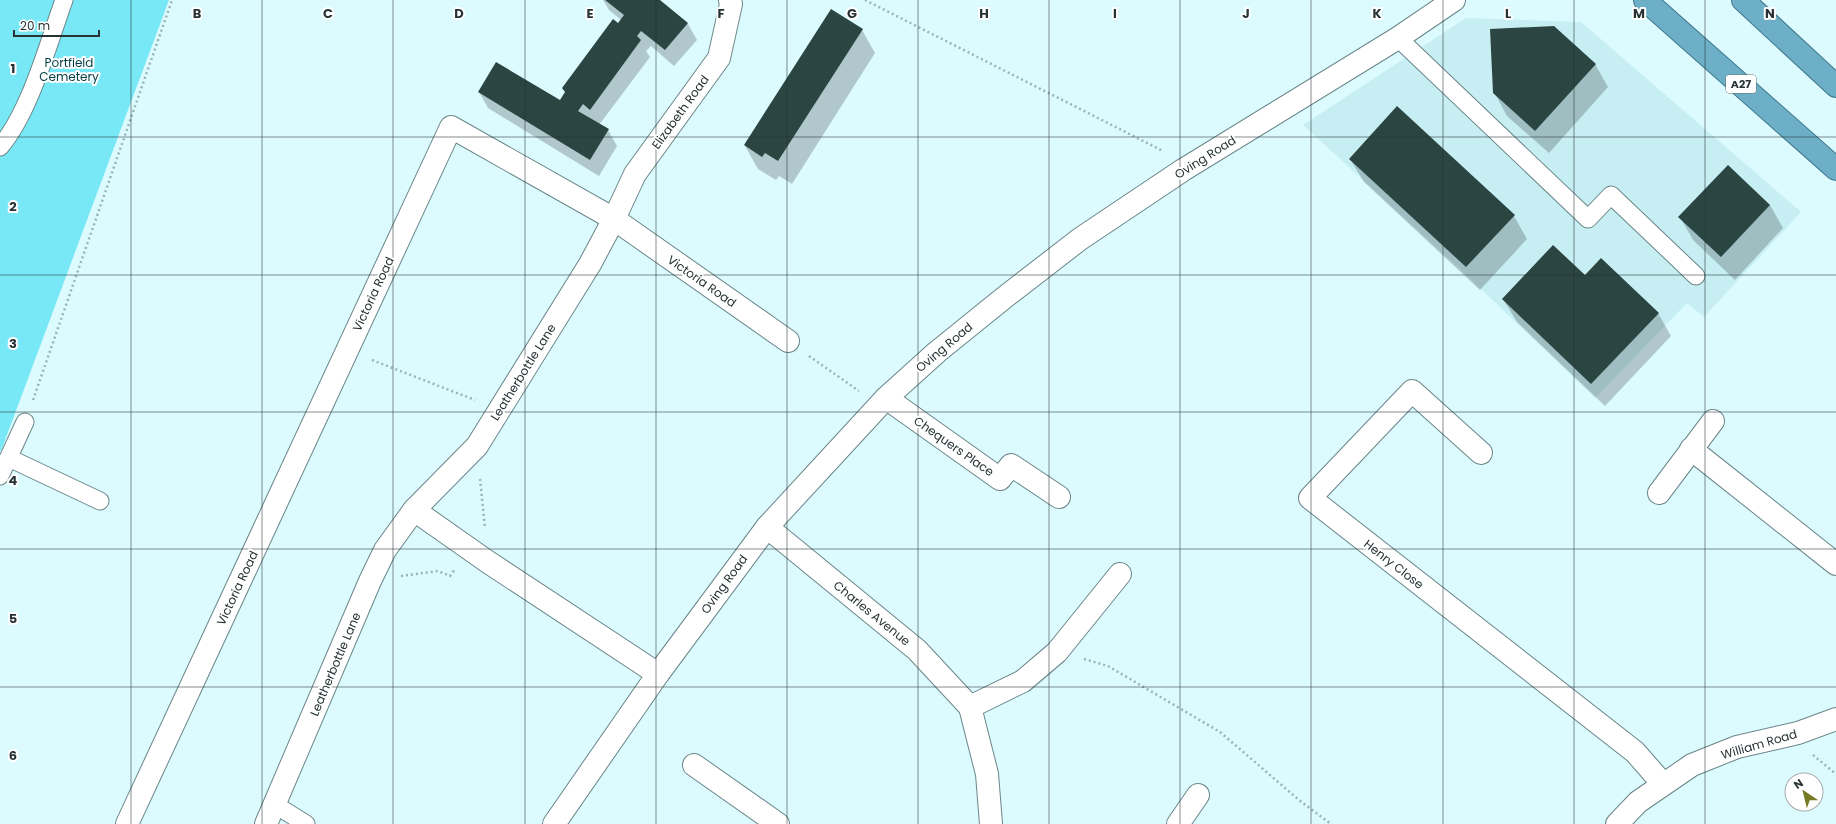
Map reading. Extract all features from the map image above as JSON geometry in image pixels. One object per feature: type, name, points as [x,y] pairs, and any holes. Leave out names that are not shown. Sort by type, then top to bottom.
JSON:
[{"type":"highway","name":"A27","points":[[1645,0],[1836,169]]},
{"type":"highway","points":[[1743,0],[1836,86]]},
{"type":"street","name":"Elizabeth Road","points":[[614,220],[635,174],[719,58],[731,4],[730,0]]},
{"type":"street","name":"Oving Road","points":[[554,824],[658,674],[767,527],[882,402],[937,352],[1039,269],[1106,220],[1190,165],[1398,38],[1454,0]]},
{"type":"street","name":"Victoria Road","points":[[128,824],[451,127],[614,220],[788,341]]},
{"type":"street","name":"Leatherbottle Lane","points":[[270,814],[370,581],[386,550],[414,510],[477,446],[590,264],[614,220]]},
{"type":"street","name":"Henry Close","points":[[1481,453],[1412,391],[1310,498],[1635,752],[1663,784]]},
{"type":"street","name":"Chequers Place","points":[[882,402],[1000,479],[1011,465],[1059,497]]},
{"type":"street","points":[[1659,493],[1713,421]]},
{"type":"street","points":[[1691,449],[1836,564]]},
{"type":"street","points":[[414,510],[488,562],[658,674]]},
{"type":"street","name":"Charles Avenue","points":[[767,527],[917,650],[970,707],[986,774],[991,824]]},
{"type":"street","points":[[970,707],[1023,681],[1057,652],[1120,574]]},
{"type":"street","name":"William Road","points":[[1663,784],[1692,766],[1737,747],[1798,734],[1836,719]]},
{"type":"street","points":[[694,765],[778,824]]},
{"type":"street","points":[[1617,824],[1638,802],[1663,784]]},
{"type":"street","points":[[1178,824],[1198,795]]},
{"type":"lane","points":[[0,147],[15,125],[24,107],[64,0]]},
{"type":"lane","points":[[1398,38],[1588,219],[1611,195],[1696,276]]},
{"type":"lane","points":[[0,476],[25,422]]},
{"type":"lane","points":[[9,458],[100,501]]},
{"type":"lane","points":[[270,814],[306,824]]},
{"type":"path","points":[[25,422],[172,0]]},
{"type":"path","points":[[865,0],[1190,165]]},
{"type":"path","points":[[788,341],[882,402]]},
{"type":"path","points":[[347,351],[500,410]]},
{"type":"path","points":[[477,446],[488,562]]},
{"type":"path","points":[[370,581],[438,570],[450,576],[468,548]]},
{"type":"path","points":[[1057,652],[1108,666],[1220,732],[1299,800],[1331,824]]},
{"type":"shaded area","points":[[1466,18],[1581,22],[1801,212],[1704,317],[1687,303],[1595,398],[1460,269],[1303,125]]},
{"type":"green space","name":"Portfield Cemetery","points":[[0,0],[169,0],[1,451],[0,450]]},
{"type":"building","points":[[605,0],[660,0],[688,23],[665,50],[641,31],[637,36],[641,40],[590,110],[583,104],[578,111],[609,129],[590,160],[478,92],[496,62],[560,100],[565,92],[562,88],[613,19],[618,23],[624,15]]},
{"type":"building","points":[[831,9],[863,29],[778,161],[765,153],[762,157],[744,145]]},
{"type":"building","points":[[1554,26],[1596,64],[1535,131],[1493,93],[1490,29]]},
{"type":"building","points":[[1397,106],[1515,215],[1466,267],[1349,159]]},
{"type":"building","points":[[1728,165],[1770,205],[1721,257],[1678,217]]},
{"type":"building","points":[[1553,245],[1585,275],[1601,258],[1659,313],[1591,384],[1502,299]]}]
